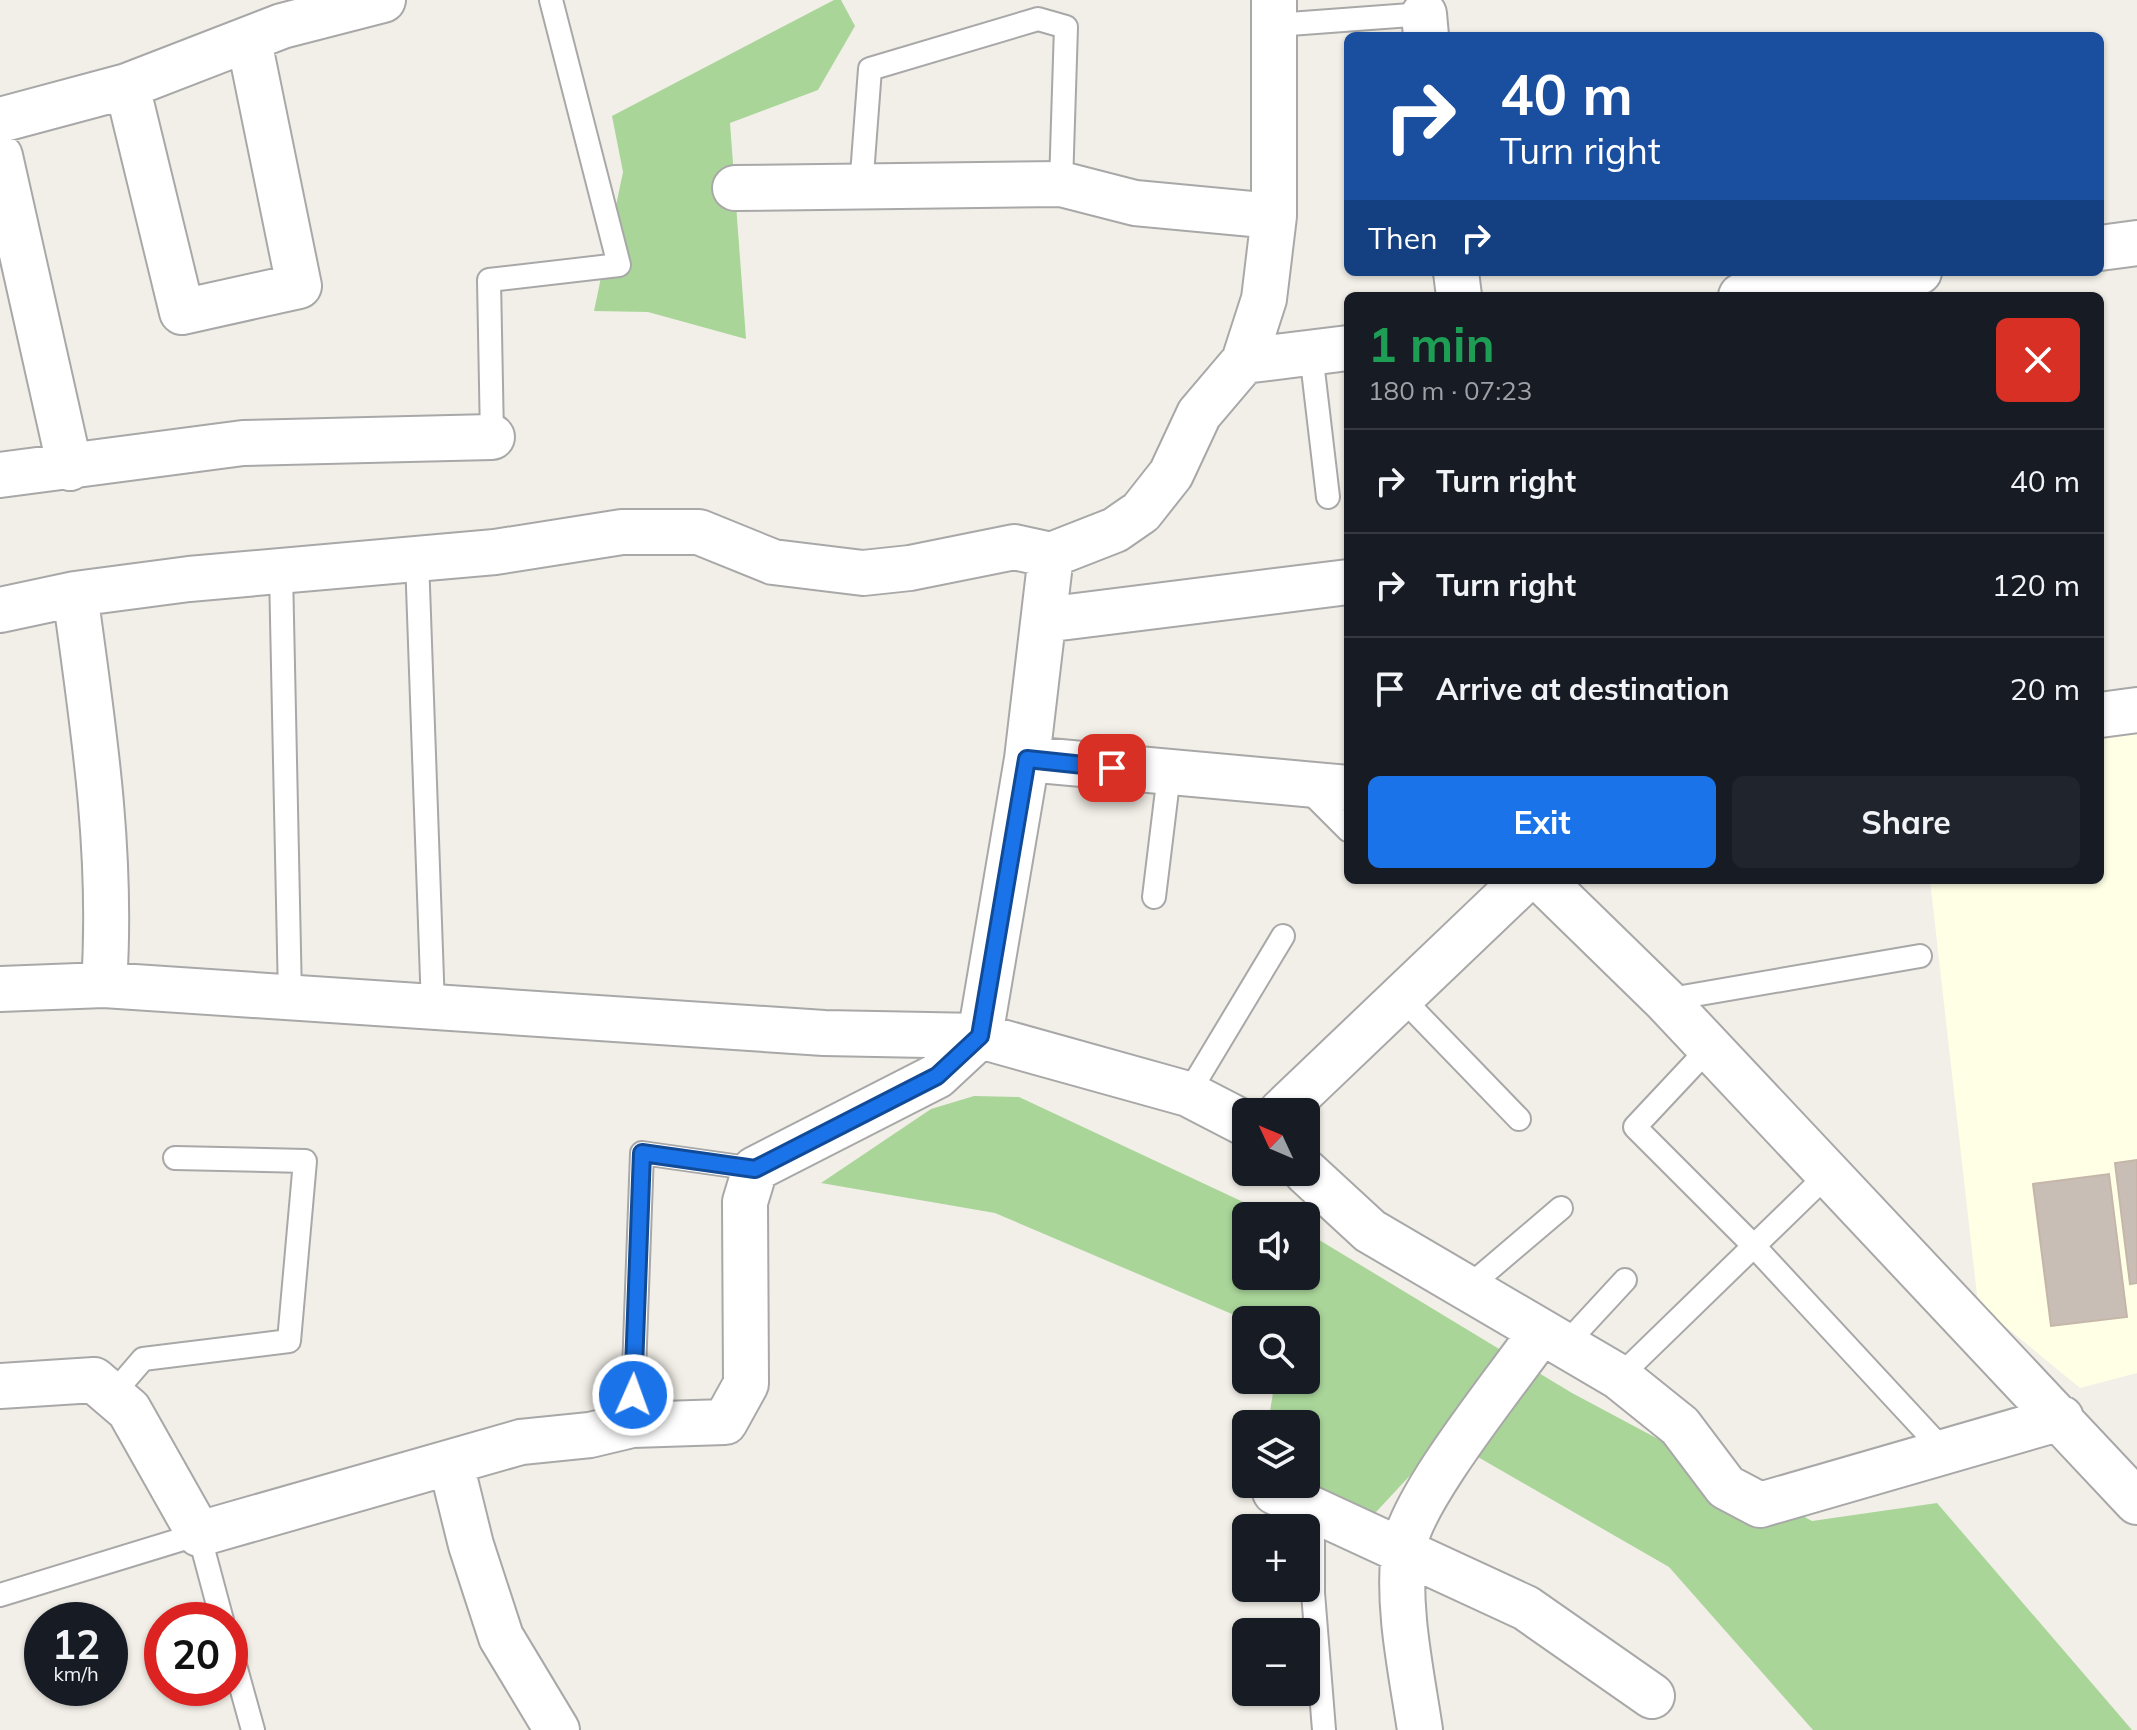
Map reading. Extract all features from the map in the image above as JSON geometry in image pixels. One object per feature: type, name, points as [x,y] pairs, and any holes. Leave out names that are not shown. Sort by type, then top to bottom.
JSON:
[{"type":"street","points":[[0,120],[127,86],[270,22],[377,1]]},
{"type":"street","points":[[0,610],[75,594],[495,552],[622,532],[699,532],[773,562],[863,573],[910,568],[1014,547],[1051,555],[1115,530],[1141,512],[1171,474],[1199,414],[1244,361],[1264,299],[1274,216],[1275,12]]},
{"type":"street","points":[[127,86],[182,312],[299,286],[270,22]]},
{"type":"street","points":[[0,156],[70,468]]},
{"type":"street","points":[[735,188],[1061,184],[1135,203],[1274,216]]},
{"type":"street","points":[[2104,247],[2137,243]]},
{"type":"street","points":[[1768,292],[1878,276]]},
{"type":"street","points":[[1244,361],[1330,350]]},
{"type":"street","points":[[0,475],[243,443],[492,437]]},
{"type":"street","points":[[0,1386],[94,1380],[129,1410],[199,1534],[521,1442],[590,1435],[632,1425],[725,1422],[746,1384],[745,1202],[755,1169],[937,1076],[980,1036],[1027,759],[1051,555]]},
{"type":"street","points":[[1044,620],[1344,582]]},
{"type":"street","points":[[75,594],[98,759],[107,879],[109,909],[104,985]]},
{"type":"street","points":[[2104,714],[2137,710]]},
{"type":"street","points":[[1027,759],[1344,788]]},
{"type":"street","points":[[1296,1098],[1520,884]]},
{"type":"street","points":[[1546,884],[1665,1000],[2137,1502]]},
{"type":"street","points":[[0,989],[104,985],[824,1033],[980,1036],[1188,1094],[1232,1117]]},
{"type":"street","points":[[1320,1185],[1370,1231],[1619,1377],[1680,1426],[1726,1487],[1760,1505],[2061,1418]]},
{"type":"street","points":[[1420,1730],[1403,1617],[1404,1554],[1414,1512],[1553,1339]]},
{"type":"street","points":[[451,1464],[471,1545],[501,1637],[557,1730]]},
{"type":"street","points":[[1294,1501],[1526,1608],[1652,1696]]},
{"type":"lane","points":[[492,437],[489,280],[619,265],[551,0]]},
{"type":"lane","points":[[1275,12],[1424,17]]},
{"type":"lane","points":[[861,188],[870,69],[1038,19],[1066,27],[1061,184]]},
{"type":"lane","points":[[1328,497],[1330,350]]},
{"type":"lane","points":[[417,559],[433,1007]]},
{"type":"lane","points":[[281,571],[290,997]]},
{"type":"lane","points":[[1154,897],[1169,774]]},
{"type":"lane","points":[[1303,785],[1344,826]]},
{"type":"lane","points":[[1188,1094],[1283,936]]},
{"type":"lane","points":[[1665,1000],[1920,956]]},
{"type":"lane","points":[[1402,998],[1519,1119]]},
{"type":"lane","points":[[1709,1048],[1635,1127],[1753,1245],[1944,1451]]},
{"type":"lane","points":[[632,1425],[642,1153],[755,1169]]},
{"type":"lane","points":[[112,1395],[143,1359],[289,1341],[305,1161],[175,1158]]},
{"type":"lane","points":[[1619,1377],[1829,1173]]},
{"type":"lane","points":[[1467,1288],[1561,1208]]},
{"type":"lane","points":[[1553,1339],[1625,1280]]},
{"type":"lane","points":[[1294,1501],[1313,1593],[1324,1730]]},
{"type":"lane","points":[[0,1595],[199,1534],[217,1602]]},
{"type":"lane","points":[[246,1706],[253,1730]]},
{"type":"shaded area","points":[[2137,732],[2137,1373],[2080,1388],[1978,1304],[1930,884],[2104,884],[2104,736]]},
{"type":"green space","points":[[834,0],[841,0],[855,26],[818,90],[730,123],[746,339],[648,312],[594,311],[623,172],[612,116]]},
{"type":"green space","points":[[974,1096],[1019,1097],[1243,1202],[1232,1202],[1232,1290],[1320,1290],[1320,1240],[1572,1393],[1812,1521],[1937,1503],[2132,1730],[1813,1730],[1669,1567],[1445,1438],[1363,1526],[1320,1491],[1320,1410],[1270,1410],[1273,1394],[1320,1394],[1320,1306],[1232,1306],[1232,1314],[995,1213],[821,1183],[931,1109]]},
{"type":"building","points":[[2137,1160],[2137,1283],[2130,1284],[2115,1163]]},
{"type":"building","points":[[2109,1174],[2127,1317],[2051,1326],[2033,1184]]},
{"type":"route","points":[[633,1395],[642,1153],[755,1169],[937,1076],[980,1036],[1027,759],[1112,768]]}]
